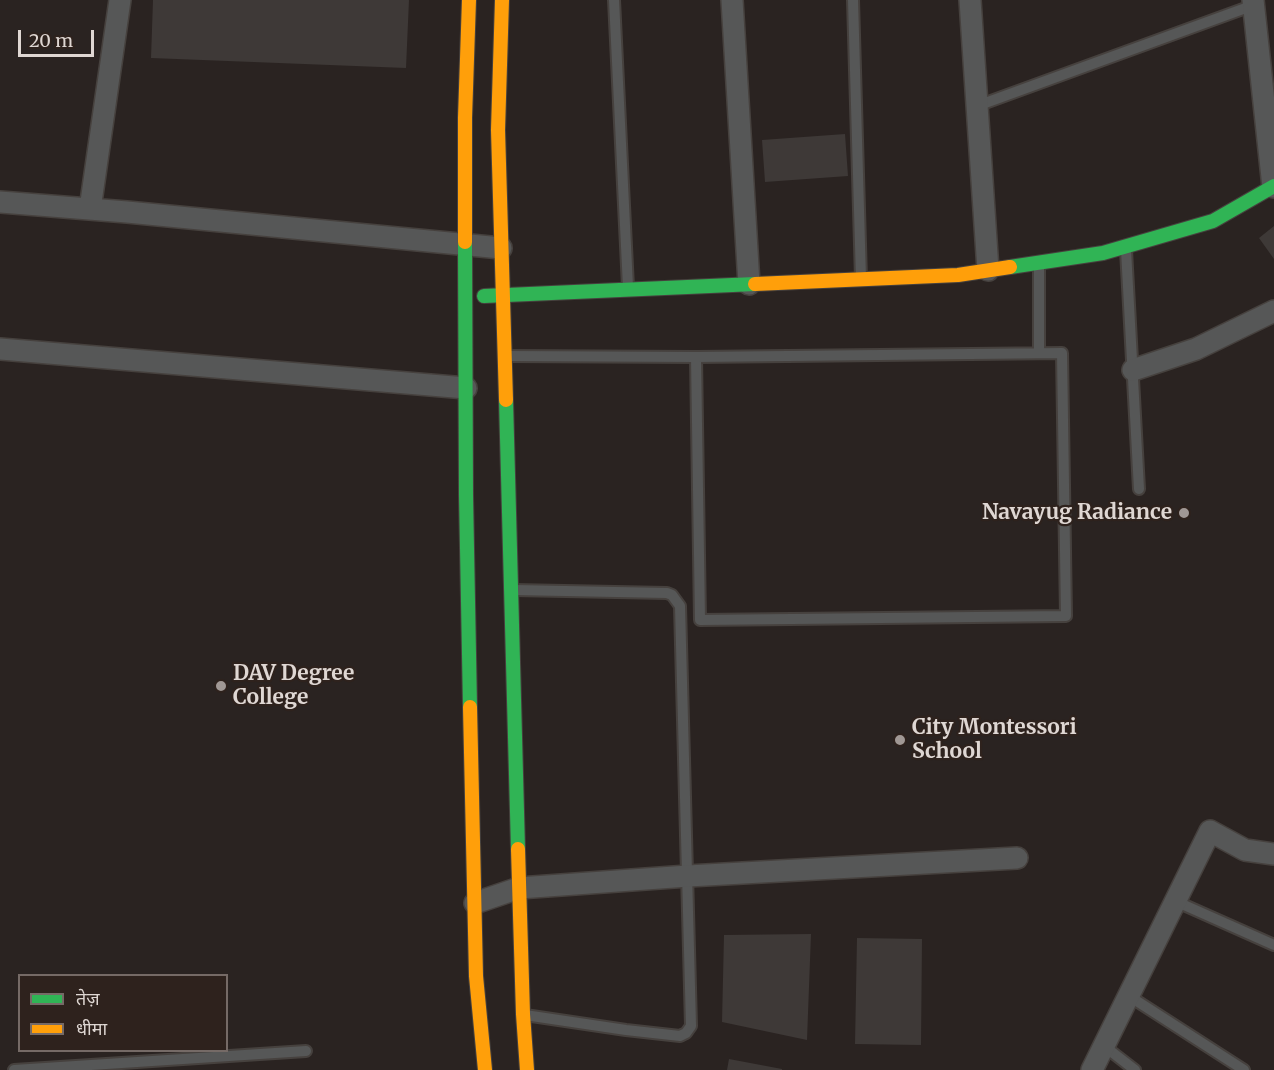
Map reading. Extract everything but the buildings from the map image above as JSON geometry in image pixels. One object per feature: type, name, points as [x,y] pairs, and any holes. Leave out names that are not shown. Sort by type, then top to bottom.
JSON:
[{"type":"main road","points":[[469,0],[465,118],[466,495],[476,976],[485,1070]]},
{"type":"main road","points":[[502,0],[498,130],[523,1021],[527,1070]]},
{"type":"main road","points":[[466,297],[958,275],[1103,253],[1213,221],[1274,186]]},
{"type":"main road","points":[[512,1070],[523,1021]]},
{"type":"main road","points":[[481,1026],[499,1061]]},
{"type":"street","points":[[90,209],[120,0]]},
{"type":"street","points":[[732,0],[749,284]]},
{"type":"street","points":[[970,0],[988,270]]},
{"type":"street","points":[[1253,3],[1274,186]]},
{"type":"street","points":[[0,202],[501,248]]},
{"type":"street","points":[[1133,370],[1196,349],[1274,311]]},
{"type":"street","points":[[0,349],[466,388]]},
{"type":"street","points":[[1092,1070],[1210,831],[1245,850],[1274,854]]},
{"type":"street","points":[[475,903],[519,888],[687,876],[1017,858]]},
{"type":"lane","points":[[614,0],[628,290]]},
{"type":"lane","points":[[853,0],[861,279]]},
{"type":"lane","points":[[977,106],[1253,3]]},
{"type":"lane","points":[[1126,246],[1139,489]]},
{"type":"lane","points":[[1039,262],[1039,353]]},
{"type":"lane","points":[[504,356],[696,357],[1062,353],[1066,616],[700,620],[696,357]]},
{"type":"lane","points":[[510,590],[667,592],[677,600],[680,606],[691,1026],[686,1033],[680,1035],[523,1021]]},
{"type":"lane","points":[[1175,902],[1274,945]]},
{"type":"lane","points":[[1129,996],[1244,1070]]},
{"type":"lane","points":[[1104,1046],[1135,1070]]},
{"type":"lane","points":[[14,1070],[306,1051]]},
{"type":"traffic: fast","points":[[1010,267],[1103,253],[1213,221],[1274,186]]},
{"type":"traffic: fast","points":[[465,242],[470,707]]},
{"type":"traffic: fast","points":[[484,296],[755,284]]},
{"type":"traffic: fast","points":[[506,400],[518,849]]},
{"type":"traffic: slow","points":[[465,242],[465,118],[469,0]]},
{"type":"traffic: slow","points":[[502,0],[498,130],[506,400]]},
{"type":"traffic: slow","points":[[755,284],[958,275],[1010,267]]},
{"type":"traffic: slow","points":[[470,707],[476,976],[485,1070]]},
{"type":"traffic: slow","points":[[518,849],[527,1070]]},
{"type":"place","name":"Navayug Radiance","points":[[1184,513]]},
{"type":"place","name":"DAV Degree College","points":[[221,686]]},
{"type":"place","name":"City Montessori School","points":[[900,740]]}]
